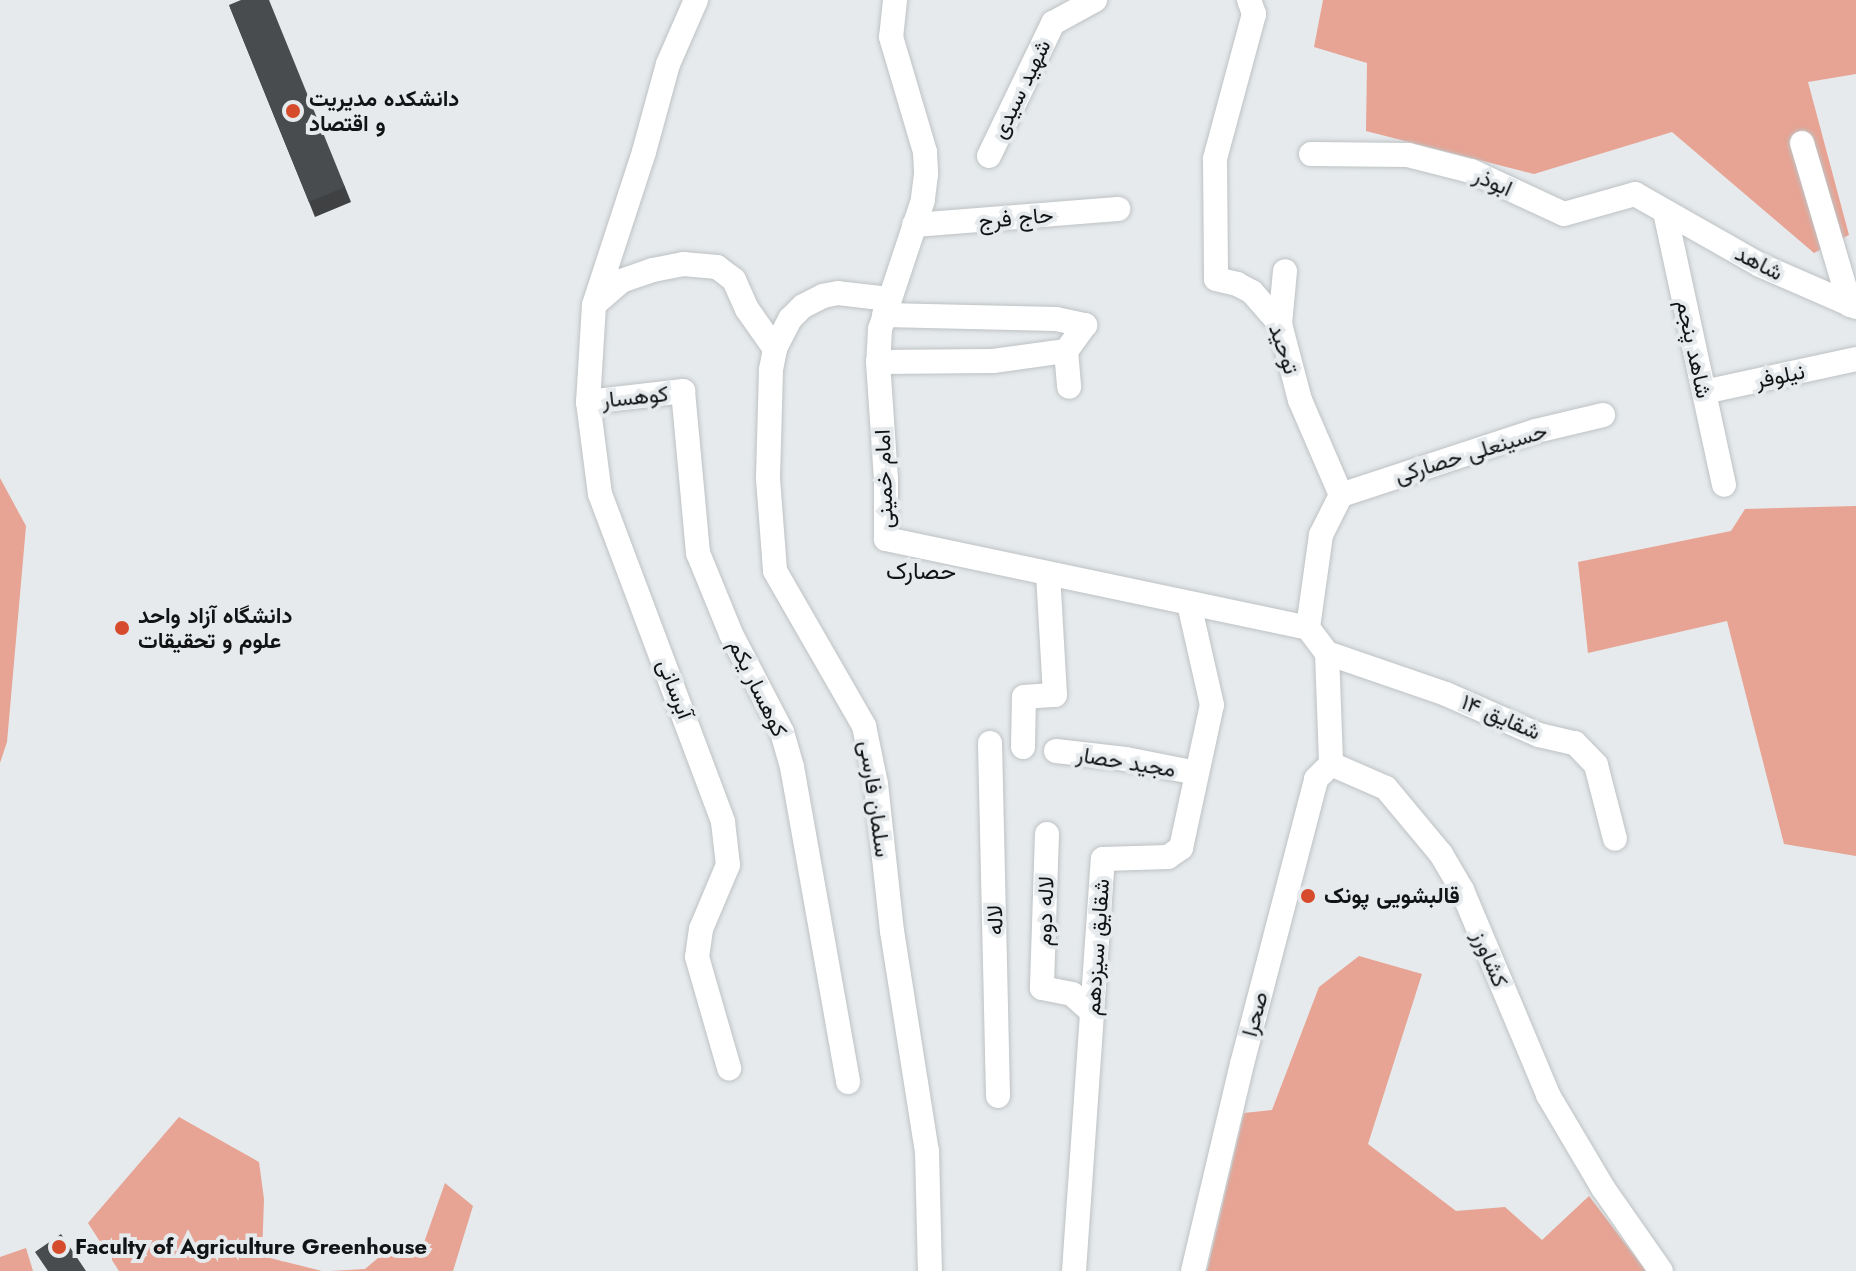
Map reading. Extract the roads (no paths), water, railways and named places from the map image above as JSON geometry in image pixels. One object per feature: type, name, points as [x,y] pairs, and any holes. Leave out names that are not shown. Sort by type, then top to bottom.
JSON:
[{"type":"street","name":"آبرسانی","points":[[696,0],[668,64],[644,152],[594,305],[588,402],[600,494],[723,822],[728,865],[701,929],[697,957],[729,1068]]},
{"type":"street","name":"امام خمینی","points":[[895,0],[891,37],[925,152],[923,200],[886,307],[878,362],[886,478],[886,539],[1308,628]]},
{"type":"street","name":"شهید سیدی","points":[[989,156],[1053,23],[1095,0]]},
{"type":"street","name":"توحید","points":[[1249,0],[1254,14],[1215,159],[1216,279],[1252,292],[1280,324],[1300,400],[1341,495]]},
{"type":"street","points":[[1802,143],[1853,306]]},
{"type":"street","name":"ابوذر","points":[[1311,154],[1408,155],[1471,171],[1564,214],[1635,194],[1665,212]]},
{"type":"street","name":"حاج فرج","points":[[914,225],[1118,209]]},
{"type":"street","name":"شاهد","points":[[1665,212],[1760,265],[1853,306]]},
{"type":"street","name":"شاهد پنجم","points":[[1665,212],[1724,485]]},
{"type":"street","points":[[594,305],[621,281],[683,264],[717,267],[734,280],[747,309],[775,349],[790,319],[803,306],[823,296],[838,293],[886,307],[1056,319],[1085,325],[1066,351],[1069,387]]},
{"type":"street","points":[[1280,324],[1285,271]]},
{"type":"street","name":"سلمان فارسی","points":[[775,349],[768,395],[768,437],[775,571],[864,726],[876,784],[892,931],[927,1151],[930,1271]]},
{"type":"street","points":[[878,362],[1005,360],[1066,351]]},
{"type":"street","name":"نیلوفر","points":[[1704,392],[1856,359]]},
{"type":"street","name":"کوهسار","points":[[588,402],[683,391]]},
{"type":"street","name":"کوهسار یکم","points":[[683,391],[698,553],[731,634],[782,732],[792,767],[848,1082]]},
{"type":"street","name":"حسینعلی حصارکی","points":[[1341,495],[1536,431],[1603,415]]},
{"type":"street","points":[[1331,764],[1327,653],[1308,628],[1321,535],[1341,495]]},
{"type":"street","points":[[1023,747],[1024,697],[1055,695],[1048,575]]},
{"type":"street","name":"شقایق سیزدهم","points":[[1074,1271],[1103,859],[1177,854],[1212,705],[1189,604]]},
{"type":"street","name":"شقایق ۱۴","points":[[1327,653],[1446,694],[1539,735],[1575,743],[1596,765],[1615,839]]},
{"type":"street","name":"لاله","points":[[990,743],[998,1096]]},
{"type":"street","name":"مجید حصار","points":[[1056,751],[1126,759],[1197,773]]},
{"type":"street","name":"صحرا","points":[[1193,1271],[1242,1064],[1316,779],[1331,764]]},
{"type":"street","name":"کشاورز","points":[[1331,764],[1386,788],[1441,854],[1462,890],[1548,1095],[1603,1188],[1661,1271]]},
{"type":"street","name":"لاله دوم","points":[[1047,834],[1042,988],[1072,994],[1093,1013]]},
{"type":"place","name":"دانشکده مدیریت و اقتصاد","points":[[293,111]]},
{"type":"place","name":"دانشگاه آزاد واحد علوم و تحقیقات","points":[[122,628]]},
{"type":"place","name":"قالبشویی پونک","points":[[1308,896]]},
{"type":"place","name":"Faculty of Agriculture Greenhouse","points":[[59,1247]]},
{"type":"district","name":"حصارک","points":[[921,571]]}]
